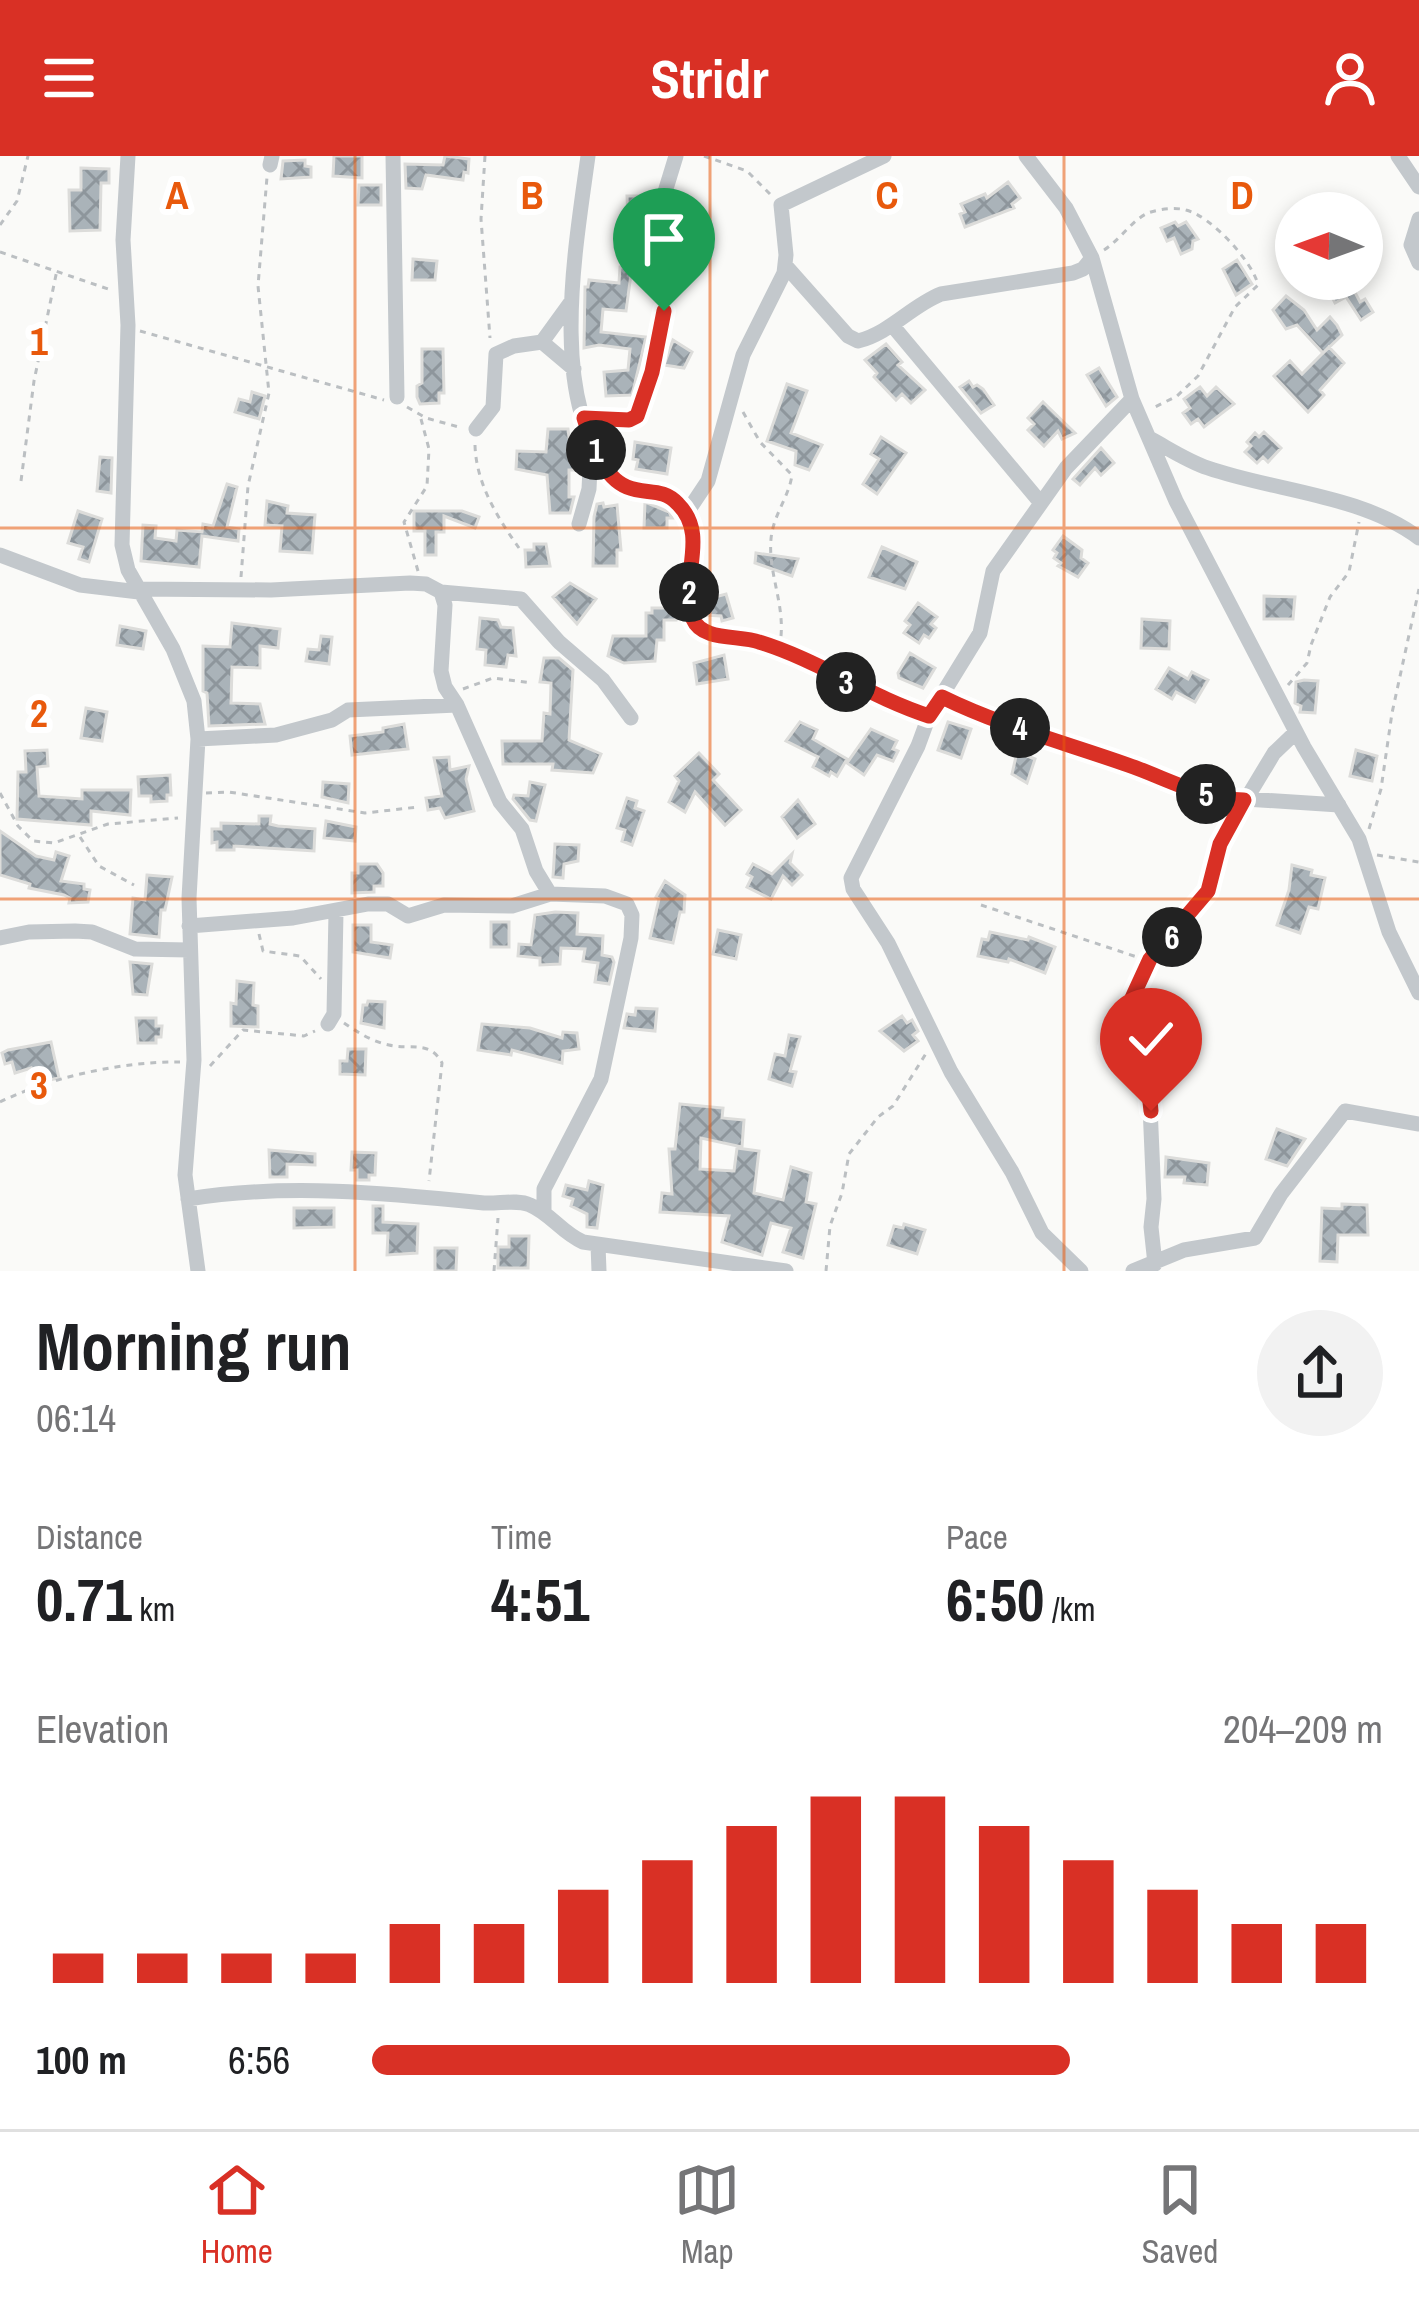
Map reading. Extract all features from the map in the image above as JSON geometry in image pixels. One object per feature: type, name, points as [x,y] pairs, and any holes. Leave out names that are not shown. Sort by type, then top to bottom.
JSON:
[{"type":"street","points":[[128,156],[122,544],[128,570],[172,649],[194,701],[198,739],[189,926],[194,1060],[185,1175],[198,1271]]},
{"type":"street","points":[[393,156],[397,397]]},
{"type":"street","points":[[588,156],[572,302],[574,369],[584,418],[598,456],[620,482],[628,488],[660,491],[686,514],[694,539],[690,609],[698,628],[778,650],[929,716]]},
{"type":"street","points":[[584,418],[629,420],[637,416],[642,404],[664,315],[661,205],[676,156]]},
{"type":"street","points":[[686,514],[708,481],[733,384],[785,265],[782,205],[884,156]]},
{"type":"street","points":[[1026,156],[1066,208],[1092,258],[1135,406],[1149,438],[1221,591],[1361,846],[1389,932],[1412,965],[1419,993]]},
{"type":"street","points":[[1398,156],[1419,188]]},
{"type":"street","points":[[1419,218],[1412,245],[1419,263]]},
{"type":"street","points":[[785,265],[848,336],[864,340],[941,294],[1073,273],[1092,258]]},
{"type":"street","points":[[476,429],[493,406],[494,358],[514,346],[542,342],[572,302]]},
{"type":"street","points":[[892,325],[1040,502]]},
{"type":"street","points":[[542,342],[574,369]]},
{"type":"street","points":[[1082,1271],[1042,1233],[1005,1160],[951,1072],[851,878],[929,716],[980,633],[993,572],[1077,455],[1135,406]]},
{"type":"street","points":[[1149,438],[1203,466],[1302,491],[1389,520],[1419,538]]},
{"type":"street","points":[[579,524],[591,468],[590,439]]},
{"type":"street","points":[[0,555],[80,585],[138,591],[422,584],[441,592],[521,599],[559,642],[603,680],[632,718]]},
{"type":"street","points":[[441,592],[445,605],[441,670],[500,802],[522,829],[536,871],[550,894]]},
{"type":"street","points":[[942,697],[1042,738],[1225,799],[1339,805]]},
{"type":"street","points":[[198,739],[276,735],[332,720],[348,710],[454,701]]},
{"type":"street","points":[[1155,1264],[1150,1227],[1154,1199],[1149,1083],[1120,1067],[1109,1048],[1150,959],[1208,891],[1220,844],[1244,800],[1277,748],[1296,732]]},
{"type":"street","points":[[533,900],[536,871]]},
{"type":"street","points":[[189,926],[336,912],[378,903],[408,916],[444,905],[512,906],[550,894],[620,899],[632,916],[601,1079],[544,1189],[544,1213]]},
{"type":"street","points":[[331,1019],[336,912]]},
{"type":"street","points":[[0,938],[29,932],[92,932],[135,949],[189,950]]},
{"type":"street","points":[[1133,1271],[1184,1250],[1255,1238],[1281,1194],[1345,1112],[1419,1124]]},
{"type":"street","points":[[188,1199],[314,1191],[429,1194],[497,1204],[520,1202],[544,1189]]},
{"type":"street","points":[[520,1202],[544,1213],[564,1233],[598,1245],[786,1271]]},
{"type":"street","points":[[598,1245],[599,1271]]},
{"type":"path","points":[[0,225],[16,201],[28,156]]},
{"type":"path","points":[[485,156],[481,219],[494,358]]},
{"type":"path","points":[[704,156],[747,171],[782,205]]},
{"type":"path","points":[[242,591],[248,486],[267,410],[258,286],[263,187],[271,160]]},
{"type":"path","points":[[1092,258],[1124,236],[1137,218],[1154,210],[1188,210],[1235,248],[1258,278],[1258,286],[1235,307],[1198,376],[1161,406],[1135,406]]},
{"type":"path","points":[[0,252],[124,292]]},
{"type":"path","points":[[21,481],[34,382],[57,270]]},
{"type":"path","points":[[128,326],[158,339],[371,399],[397,397],[420,415],[476,429],[478,472],[492,506],[519,548]]},
{"type":"path","points":[[742,406],[753,433],[792,475],[772,535],[771,561],[782,611],[778,650]]},
{"type":"path","points":[[420,415],[429,449],[427,486],[406,515],[404,529],[422,584]]},
{"type":"path","points":[[1279,695],[1307,663],[1330,597],[1349,572],[1360,511]]},
{"type":"path","points":[[1419,589],[1391,713],[1381,789],[1361,846],[1419,862]]},
{"type":"path","points":[[454,701],[479,680],[532,683]]},
{"type":"path","points":[[196,794],[229,792],[365,813],[418,807]]},
{"type":"path","points":[[0,793],[26,837],[54,843],[108,824],[194,814]]},
{"type":"path","points":[[79,835],[99,866],[134,885]]},
{"type":"path","points":[[981,905],[1124,956],[1150,959]]},
{"type":"path","points":[[259,921],[263,951],[300,956],[335,993]]},
{"type":"path","points":[[192,1084],[243,1030],[304,1036],[331,1019],[388,1046],[424,1046],[436,1052],[442,1063],[429,1194]]},
{"type":"path","points":[[826,1271],[830,1226],[849,1154],[892,1106],[936,1039]]},
{"type":"path","points":[[0,1102],[31,1087],[148,1060],[194,1060]]},
{"type":"path","points":[[494,1271],[497,1204]]},
{"type":"building","points":[[334,156],[362,156],[362,178],[333,176]]},
{"type":"building","points":[[445,156],[469,159],[463,180],[426,175],[422,189],[406,188],[405,164],[443,165]]},
{"type":"building","points":[[305,160],[311,177],[281,179],[283,161]]},
{"type":"building","points":[[81,168],[109,169],[109,183],[101,183],[100,230],[70,231],[69,190],[81,190]]},
{"type":"building","points":[[1008,182],[1020,198],[1012,204],[1014,208],[965,227],[961,204],[985,194],[987,198]]},
{"type":"building","points":[[359,185],[381,185],[381,205],[358,205]]},
{"type":"building","points":[[627,196],[651,196],[646,220],[628,220]]},
{"type":"building","points":[[1175,222],[1178,226],[1186,222],[1198,239],[1181,254],[1174,238],[1167,241],[1161,228]]},
{"type":"building","points":[[413,259],[437,261],[435,280],[412,280]]},
{"type":"building","points":[[1237,260],[1252,284],[1236,295],[1223,269]]},
{"type":"building","points":[[620,267],[632,267],[626,311],[603,309],[601,332],[646,337],[632,395],[606,396],[604,372],[628,370],[630,349],[584,348],[585,287],[589,280],[619,283]]},
{"type":"building","points":[[1282,300],[1291,300],[1317,330],[1330,317],[1342,335],[1323,353],[1297,325],[1286,329],[1273,310]]},
{"type":"building","points":[[1348,300],[1366,300],[1373,312],[1361,320]]},
{"type":"building","points":[[673,340],[692,352],[684,368],[664,365]]},
{"type":"building","points":[[886,344],[902,362],[898,365],[925,390],[911,403],[902,394],[896,400],[865,360]]},
{"type":"building","points":[[1329,347],[1344,363],[1308,412],[1274,376],[1290,361],[1302,374]]},
{"type":"building","points":[[422,349],[443,349],[444,393],[439,393],[439,403],[420,404],[417,397]]},
{"type":"building","points":[[1099,368],[1117,397],[1106,406],[1087,375]]},
{"type":"building","points":[[969,381],[983,389],[994,405],[981,413],[960,387]]},
{"type":"building","points":[[787,384],[807,391],[791,433],[822,445],[809,470],[795,465],[796,451],[767,441]]},
{"type":"building","points":[[1200,387],[1207,396],[1216,387],[1234,404],[1204,427],[1198,419],[1191,424],[1183,413],[1190,408],[1184,399]]},
{"type":"building","points":[[252,392],[265,396],[259,419],[235,412],[239,399],[250,402]]},
{"type":"building","points":[[1043,402],[1075,433],[1062,439],[1058,431],[1044,446],[1028,430],[1034,424],[1028,418]]},
{"type":"building","points":[[548,429],[568,429],[571,453],[579,453],[578,470],[569,470],[569,497],[574,497],[570,513],[550,513],[547,475],[516,469],[517,451],[546,452]]},
{"type":"building","points":[[1264,432],[1281,448],[1268,462],[1263,457],[1257,463],[1245,452],[1251,446],[1247,442],[1255,433],[1259,437]]},
{"type":"building","points":[[881,437],[906,453],[877,494],[863,484],[879,459],[871,454]]},
{"type":"building","points":[[635,442],[671,448],[667,474],[636,469]]},
{"type":"building","points":[[1101,448],[1114,463],[1101,475],[1095,468],[1080,485],[1073,479]]},
{"type":"building","points":[[100,457],[112,458],[111,493],[97,491]]},
{"type":"building","points":[[227,484],[237,487],[227,527],[239,529],[238,541],[202,536],[199,567],[141,561],[143,525],[156,526],[155,538],[176,541],[177,530],[202,532],[203,524],[213,526]]},
{"type":"building","points":[[267,501],[288,506],[287,513],[315,515],[312,553],[280,551],[282,526],[265,525]]},
{"type":"building","points":[[645,502],[669,512],[672,518],[667,518],[667,528],[644,528]]},
{"type":"building","points":[[597,504],[604,507],[617,505],[621,550],[617,550],[617,566],[593,566],[594,517]]},
{"type":"building","points":[[78,511],[102,519],[89,562],[79,559],[83,547],[68,543]]},
{"type":"building","points":[[414,511],[462,511],[479,517],[475,528],[444,516],[444,532],[436,532],[436,555],[425,555],[425,531],[414,531]]},
{"type":"building","points":[[1063,536],[1082,550],[1081,558],[1088,563],[1078,577],[1058,566],[1061,563],[1054,558],[1053,550]]},
{"type":"building","points":[[534,544],[546,544],[550,566],[526,567],[525,550],[534,550]]},
{"type":"building","points":[[882,547],[917,562],[905,589],[869,577]]},
{"type":"building","points":[[756,553],[798,559],[792,576],[755,563]]},
{"type":"building","points":[[570,583],[596,599],[577,624],[553,597]]},
{"type":"building","points":[[703,586],[715,586],[715,597],[726,594],[733,618],[722,621],[721,616],[705,615]]},
{"type":"building","points":[[1264,596],[1295,597],[1293,619],[1264,619]]},
{"type":"building","points":[[918,603],[937,617],[931,624],[936,628],[919,643],[904,633],[910,625],[905,621]]},
{"type":"building","points":[[652,608],[676,608],[676,620],[664,620],[664,640],[657,640],[655,661],[624,663],[608,656],[613,636],[646,636],[646,613],[652,613]]},
{"type":"building","points":[[480,618],[513,628],[516,656],[508,655],[506,667],[485,665],[486,650],[477,649]]},
{"type":"building","points":[[1142,619],[1170,621],[1169,649],[1141,648]]},
{"type":"building","points":[[232,623],[280,629],[278,648],[260,646],[260,668],[232,667],[231,703],[260,704],[265,724],[209,726],[203,646],[230,647]]},
{"type":"building","points":[[120,626],[146,631],[143,649],[117,645]]},
{"type":"building","points":[[321,636],[332,637],[329,664],[306,661],[308,649],[319,650]]},
{"type":"building","points":[[910,653],[935,668],[923,688],[899,678]]},
{"type":"building","points":[[724,655],[728,679],[697,684],[694,663]]},
{"type":"building","points":[[544,658],[559,658],[573,670],[569,740],[601,754],[593,773],[552,770],[553,764],[503,764],[502,741],[542,741],[544,713],[550,714],[551,683],[540,682]]},
{"type":"building","points":[[1169,668],[1188,679],[1192,672],[1208,680],[1195,702],[1176,692],[1172,699],[1156,689]]},
{"type":"building","points":[[1318,681],[1315,713],[1300,712],[1301,706],[1295,703],[1296,682]]},
{"type":"building","points":[[86,708],[107,712],[102,741],[81,738]]},
{"type":"building","points":[[800,722],[817,730],[813,739],[847,759],[837,776],[813,767],[818,757],[786,741]]},
{"type":"building","points":[[948,722],[971,729],[961,758],[938,750]]},
{"type":"building","points":[[404,724],[408,749],[352,755],[350,736]]},
{"type":"building","points":[[871,729],[897,741],[893,749],[898,751],[893,761],[877,755],[864,775],[847,763]]},
{"type":"building","points":[[47,750],[48,766],[37,767],[39,796],[82,799],[82,790],[131,790],[130,815],[91,811],[91,825],[17,819],[18,772],[26,772],[25,751]]},
{"type":"building","points":[[1356,750],[1377,756],[1372,781],[1350,776]]},
{"type":"building","points":[[1017,752],[1035,759],[1027,783],[1012,774]]},
{"type":"building","points":[[699,753],[719,774],[713,780],[741,810],[725,825],[695,792],[685,812],[669,802],[679,781],[675,776]]},
{"type":"building","points":[[449,757],[450,770],[469,766],[466,779],[474,811],[445,818],[440,808],[428,810],[426,798],[442,796],[434,758]]},
{"type":"building","points":[[170,775],[167,801],[151,802],[151,796],[139,796],[138,777]]},
{"type":"building","points":[[323,782],[349,784],[348,803],[322,797]]},
{"type":"building","points":[[530,782],[545,785],[536,821],[513,799],[514,795],[528,796]]},
{"type":"building","points":[[627,798],[637,801],[635,808],[644,811],[632,845],[622,841],[625,830],[617,828]]},
{"type":"building","points":[[798,800],[815,824],[797,838],[782,817]]},
{"type":"building","points":[[259,816],[271,816],[270,824],[278,826],[315,829],[314,851],[234,846],[234,850],[217,850],[217,842],[212,843],[212,829],[221,829],[221,823],[259,824]]},
{"type":"building","points":[[326,821],[356,827],[355,841],[324,838]]},
{"type":"building","points":[[0,831],[36,856],[54,860],[56,852],[69,856],[61,881],[84,884],[90,890],[88,902],[69,903],[64,895],[29,888],[30,884],[0,875]]},
{"type":"building","points":[[555,844],[579,845],[578,861],[564,864],[563,878],[553,877]]},
{"type":"building","points":[[792,854],[790,863],[802,875],[792,885],[783,876],[771,899],[747,887],[753,864],[772,874]]},
{"type":"building","points":[[358,864],[377,864],[383,886],[374,886],[374,892],[352,893],[352,873],[358,873]]},
{"type":"building","points":[[1292,865],[1325,878],[1318,909],[1309,907],[1300,933],[1277,925]]},
{"type":"building","points":[[147,875],[172,877],[165,910],[161,910],[159,937],[130,934],[133,898],[145,900]]},
{"type":"building","points":[[665,881],[685,895],[673,943],[650,938],[656,897]]},
{"type":"building","points":[[578,913],[577,934],[603,936],[602,955],[614,962],[609,984],[595,982],[598,963],[583,961],[585,949],[561,948],[560,964],[540,965],[540,958],[518,956],[519,944],[531,945],[535,915]]},
{"type":"building","points":[[491,922],[509,922],[509,947],[491,947]]},
{"type":"building","points":[[353,925],[371,925],[371,942],[392,945],[390,958],[353,952]]},
{"type":"building","points":[[718,930],[741,935],[736,959],[713,954]]},
{"type":"building","points":[[990,932],[1029,937],[1055,947],[1045,973],[1009,959],[978,956],[982,939],[988,940]]},
{"type":"building","points":[[130,962],[152,964],[147,995],[133,994]]},
{"type":"building","points":[[237,981],[254,983],[258,1027],[231,1026]]},
{"type":"building","points":[[368,1001],[385,1002],[384,1028],[361,1023]]},
{"type":"building","points":[[636,1008],[657,1009],[655,1031],[624,1028],[627,1014],[635,1015]]},
{"type":"building","points":[[902,1016],[907,1023],[912,1020],[918,1031],[913,1035],[918,1041],[904,1051],[880,1031]]},
{"type":"building","points":[[136,1018],[156,1018],[156,1026],[162,1026],[156,1043],[138,1043]]},
{"type":"building","points":[[482,1024],[530,1028],[562,1038],[563,1032],[577,1033],[579,1049],[563,1051],[562,1063],[512,1050],[511,1055],[478,1050]]},
{"type":"building","points":[[1131,1034],[1153,1049],[1143,1063],[1129,1058],[1123,1047]]},
{"type":"building","points":[[789,1035],[800,1037],[790,1071],[796,1072],[792,1086],[769,1079],[775,1054],[785,1056]]},
{"type":"building","points":[[51,1042],[59,1078],[34,1083],[31,1068],[15,1073],[12,1062],[5,1064],[2,1053],[8,1050]]},
{"type":"building","points":[[348,1049],[366,1049],[365,1075],[340,1074],[340,1061],[347,1061]]},
{"type":"building","points":[[680,1104],[723,1108],[722,1118],[744,1120],[742,1147],[701,1138],[700,1169],[734,1171],[737,1148],[759,1151],[754,1193],[783,1200],[791,1167],[811,1173],[806,1202],[816,1204],[803,1258],[783,1252],[791,1228],[771,1223],[762,1255],[722,1242],[729,1216],[660,1212],[662,1193],[672,1194],[669,1149],[675,1149]]},
{"type":"building","points":[[1277,1129],[1305,1139],[1287,1166],[1266,1159]]},
{"type":"building","points":[[269,1150],[315,1154],[315,1165],[287,1164],[287,1177],[270,1177]]},
{"type":"building","points":[[352,1152],[376,1153],[375,1175],[369,1175],[369,1180],[357,1180],[357,1170],[351,1170]]},
{"type":"building","points":[[1166,1157],[1209,1163],[1207,1185],[1184,1183],[1185,1177],[1165,1177]]},
{"type":"building","points":[[589,1181],[603,1185],[597,1228],[587,1227],[587,1214],[563,1196],[566,1185],[587,1190]]},
{"type":"building","points":[[1342,1204],[1367,1205],[1368,1235],[1338,1235],[1337,1262],[1320,1261],[1322,1208],[1342,1209]]},
{"type":"building","points":[[373,1206],[383,1206],[383,1222],[418,1224],[417,1253],[387,1255],[388,1233],[373,1233]]},
{"type":"building","points":[[294,1208],[334,1208],[334,1227],[294,1228]]},
{"type":"building","points":[[904,1224],[925,1230],[917,1254],[888,1245],[894,1226],[903,1228]]},
{"type":"building","points":[[509,1236],[529,1236],[528,1268],[498,1268],[498,1247],[509,1247]]},
{"type":"building","points":[[435,1248],[457,1248],[456,1271],[435,1271]]},
{"type":"route","points":[[664,311],[637,416],[629,420],[584,418],[598,456],[620,482],[628,488],[660,491],[686,514],[694,539],[690,609],[698,628],[706,634],[763,643],[895,705],[929,716],[942,697],[1180,786],[1244,800],[1220,844],[1208,891],[1150,959],[1111,1040],[1109,1048],[1120,1067],[1149,1083],[1151,1111]]}]
